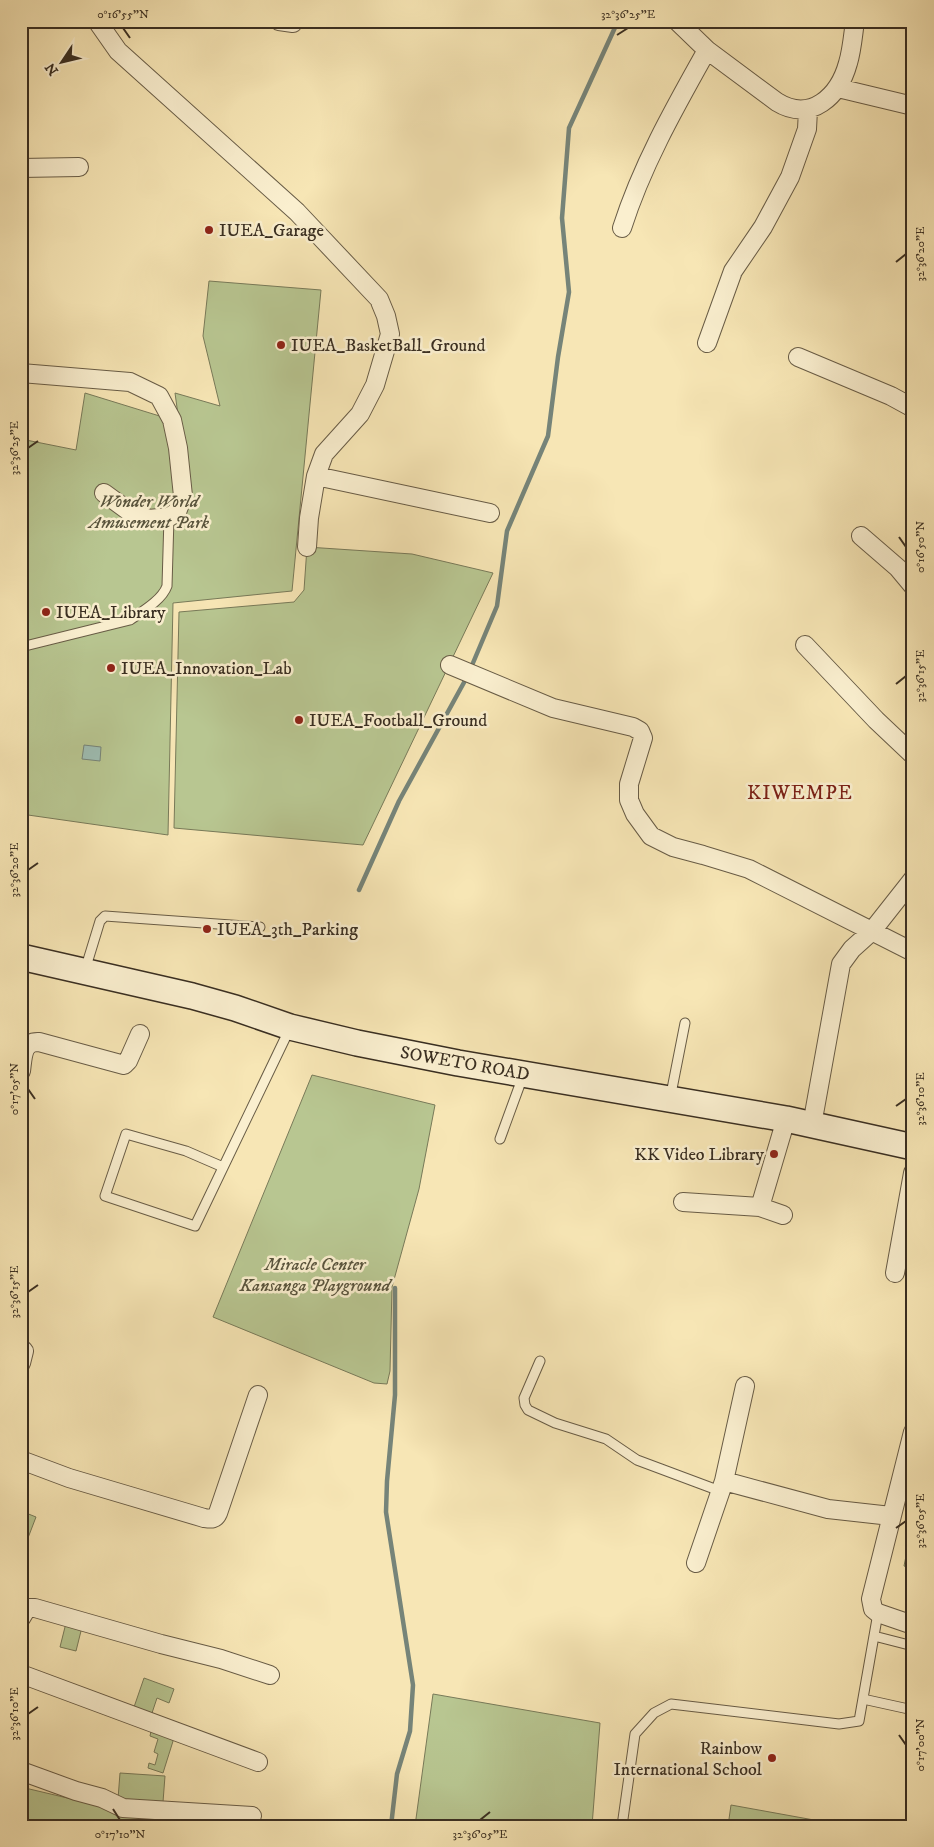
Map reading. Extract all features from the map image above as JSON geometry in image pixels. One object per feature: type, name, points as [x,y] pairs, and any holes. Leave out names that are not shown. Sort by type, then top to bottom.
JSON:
[{"type":"street","points":[[97,21],[118,51],[297,212],[379,299],[386,316],[390,334],[375,385],[360,414],[324,454],[316,476],[309,518],[307,547]]},
{"type":"street","points":[[677,21],[708,50],[786,108],[808,110],[818,106],[838,88],[849,62],[855,21]]},
{"type":"street","points":[[622,228],[640,179],[675,107],[708,50]]},
{"type":"street","points":[[838,88],[913,106]]},
{"type":"street","points":[[707,343],[733,270],[763,227],[790,178],[807,129],[808,110]]},
{"type":"street","points":[[21,168],[79,167]]},
{"type":"street","points":[[798,357],[892,396],[913,408]]},
{"type":"street","points":[[21,373],[130,382],[159,396],[172,420],[178,448],[183,496],[177,512],[168,517],[149,518],[130,512],[104,493]]},
{"type":"street","points":[[316,476],[490,513]]},
{"type":"street","points":[[860,536],[898,568],[913,586]]},
{"type":"street","points":[[805,645],[876,720],[913,754]]},
{"type":"street","points":[[450,665],[553,708],[633,727],[640,731],[643,738],[629,784],[629,800],[635,814],[651,836],[672,847],[749,870],[913,952]]},
{"type":"street","points":[[812,1125],[841,964],[852,949],[872,931],[913,879]]},
{"type":"street","name":"SOWETO ROAD","points":[[21,957],[200,998],[290,1027],[357,1043],[786,1119],[913,1147]]},
{"type":"street","points":[[21,1071],[24,1048],[33,1042],[40,1042],[124,1065],[128,1061],[140,1034]]},
{"type":"street","points":[[760,1207],[786,1119]]},
{"type":"street","points":[[895,1273],[913,1173]]},
{"type":"street","points":[[682,1202],[760,1207],[783,1215]]},
{"type":"street","points":[[21,1348],[24,1351],[21,1363]]},
{"type":"street","points":[[696,1563],[722,1486],[745,1386]]},
{"type":"street","points":[[21,1460],[69,1478],[211,1519],[216,1517],[218,1513],[258,1395]]},
{"type":"street","points":[[913,1432],[910,1454],[891,1516],[872,1593],[872,1605],[878,1613],[913,1625]]},
{"type":"street","points":[[722,1486],[828,1509],[891,1516]]},
{"type":"street","points":[[21,1618],[27,1608],[35,1608],[221,1659],[270,1675]]},
{"type":"street","points":[[21,1674],[258,1762]]},
{"type":"street","points":[[21,1771],[102,1798],[123,1808],[252,1816]]},
{"type":"lane","points":[[21,647],[130,620],[165,592],[167,586],[168,517]]},
{"type":"lane","points":[[85,971],[100,921],[105,916],[260,927]]},
{"type":"lane","points":[[670,1099],[685,1023]]},
{"type":"lane","points":[[223,1167],[186,1151],[126,1134],[105,1196],[195,1226],[290,1027]]},
{"type":"lane","points":[[500,1139],[524,1073]]},
{"type":"lane","points":[[540,1361],[524,1398],[528,1410],[555,1423],[606,1439],[637,1460],[722,1486]]},
{"type":"lane","points":[[622,1826],[635,1734],[654,1713],[671,1704],[839,1724],[852,1724],[859,1721],[878,1613]]},
{"type":"lane","points":[[874,1636],[913,1646]]},
{"type":"lane","points":[[863,1699],[913,1710]]},
{"type":"green space","name":"Wonder World Amusement Park","points":[[209,281],[321,290],[292,591],[173,603],[168,835],[21,814],[21,439],[76,450],[85,393],[179,422],[175,393],[220,406],[203,336]]},
{"type":"green space","name":"IUEA_Football_Ground","points":[[307,547],[412,554],[493,573],[363,845],[174,828],[179,612],[294,602],[304,590]]},
{"type":"green space","name":"Miracle Center Kansanga Playground","points":[[312,1075],[435,1105],[419,1189],[392,1287],[390,1371],[387,1384],[374,1383],[213,1317]]},
{"type":"green space","points":[[21,1511],[36,1517],[23,1551],[21,1550]]},
{"type":"green space","points":[[913,1521],[913,1569],[904,1566]]},
{"type":"green space","points":[[66,1623],[82,1627],[76,1651],[60,1647]]},
{"type":"green space","points":[[144,1678],[174,1689],[169,1703],[157,1698],[151,1716],[133,1710]]},
{"type":"green space","points":[[433,1694],[600,1723],[592,1826],[415,1826]]},
{"type":"green space","points":[[151,1731],[174,1738],[163,1773],[148,1768],[149,1763],[155,1765],[158,1754],[154,1752],[158,1739],[150,1736]]},
{"type":"green space","points":[[120,1773],[165,1776],[163,1802],[118,1799]]},
{"type":"green space","points":[[21,1787],[139,1815],[137,1826],[21,1826]]},
{"type":"green space","points":[[731,1805],[836,1824],[836,1826],[728,1826]]},
{"type":"water","points":[[84,745],[101,747],[100,761],[82,759]]},
{"type":"waterway","points":[[470,670],[497,606],[507,531],[548,436],[558,357],[569,292],[562,218],[569,128],[618,21]]},
{"type":"waterway","points":[[359,890],[399,801],[467,677]]},
{"type":"waterway","points":[[391,1826],[397,1774],[410,1731],[413,1685],[386,1512],[395,1395],[395,1288]]},
{"type":"place","name":"IUEA_Garage","points":[[209,230]]},
{"type":"place","name":"IUEA_BasketBall_Ground","points":[[281,345]]},
{"type":"place","name":"IUEA_Library","points":[[46,612]]},
{"type":"place","name":"IUEA_Innovation_Lab","points":[[111,668]]},
{"type":"place","name":"IUEA_Football_Ground","points":[[299,720]]},
{"type":"place","name":"IUEA_3th_Parking","points":[[207,929]]},
{"type":"place","name":"KK Video Library","points":[[774,1154]]},
{"type":"place","name":"Rainbow International School","points":[[772,1758]]},
{"type":"district","name":"KIWEMPE","points":[[800,792]]}]
